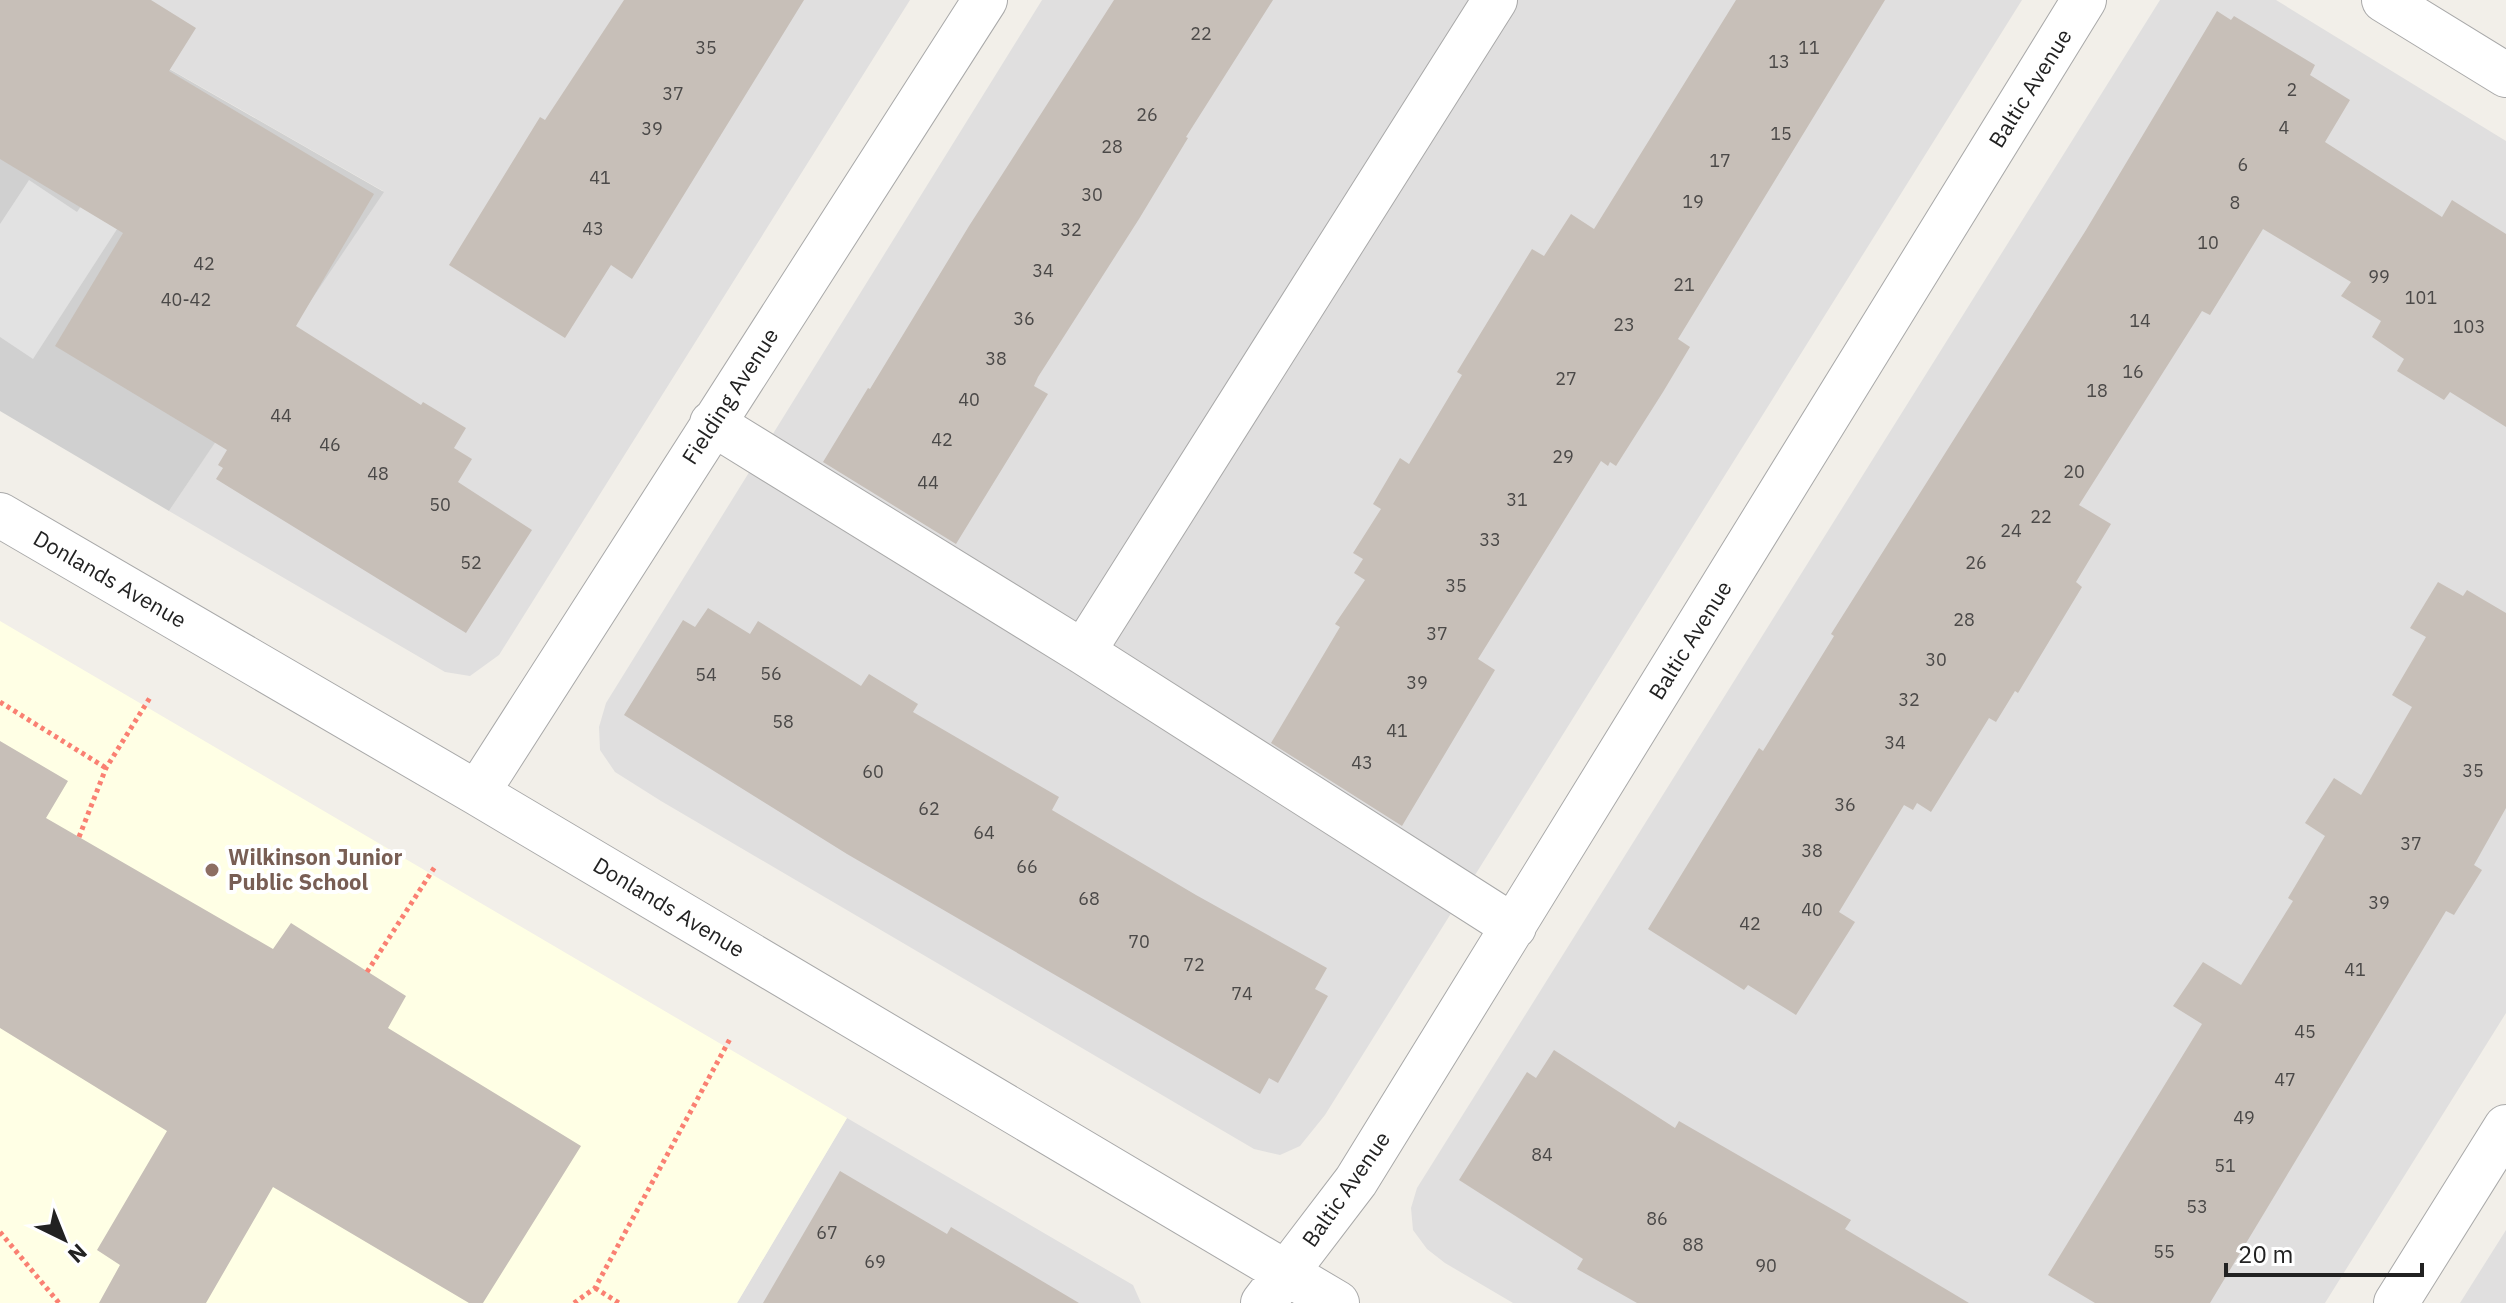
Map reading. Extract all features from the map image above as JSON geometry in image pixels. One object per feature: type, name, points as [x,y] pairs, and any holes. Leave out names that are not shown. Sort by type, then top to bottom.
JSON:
[{"type":"street","name":"Fielding Avenue","points":[[477,793],[985,0]]},
{"type":"street","points":[[1083,652],[1495,0]]},
{"type":"street","name":"Baltic Avenue","points":[[1275,1288],[1356,1181],[2084,0]]},
{"type":"street","points":[[2384,0],[2506,75]]},
{"type":"street","points":[[712,423],[1083,652],[1514,927]]},
{"type":"street","name":"Donlands Avenue","points":[[0,515],[477,793],[1275,1288],[1337,1303]]},
{"type":"street","points":[[2396,1303],[2506,1127]]},
{"type":"path","points":[[79,837],[106,768],[151,696]]},
{"type":"path","points":[[0,702],[106,768]]},
{"type":"path","points":[[367,972],[436,865]]},
{"type":"path","points":[[574,1303],[595,1288],[731,1037]]},
{"type":"path","points":[[0,1232],[59,1303]]},
{"type":"path","points":[[595,1288],[619,1303]]},
{"type":"shaded area","points":[[0,0],[49,0],[384,192],[169,511],[0,411]]},
{"type":"shaded area","points":[[49,0],[910,0],[499,655],[470,676],[445,672],[169,511],[383,191]]},
{"type":"shaded area","points":[[1042,0],[2022,0],[1325,1115],[1300,1146],[1280,1155],[1254,1149],[661,801],[615,772],[600,750],[599,727],[606,703]]},
{"type":"shaded area","points":[[2160,0],[2276,0],[2506,141],[2506,1013],[2325,1303],[1513,1303],[1427,1249],[1413,1230],[1411,1208],[1417,1188]]},
{"type":"shaded area","points":[[108,166],[143,189],[33,359],[0,337],[0,224],[29,180],[77,212]]},
{"type":"shaded area","name":"Wilkinson Junior Public School","points":[[0,621],[847,1118],[737,1303],[0,1303]]},
{"type":"shaded area","points":[[847,1118],[1133,1285],[1141,1303],[737,1303]]},
{"type":"shaded area","points":[[2506,1230],[2506,1303],[2460,1303]]},
{"type":"building","points":[[0,0],[151,0],[196,28],[169,71],[374,194],[296,326],[421,405],[423,402],[466,428],[454,448],[472,459],[458,482],[532,530],[466,633],[216,479],[223,468],[218,465],[227,450],[55,346],[123,233],[0,159]]},
{"type":"building","points":[[624,0],[804,0],[632,279],[611,265],[565,338],[449,265],[540,117],[545,120]]},
{"type":"building","points":[[1114,0],[1273,0],[1038,377],[1034,386],[1048,394],[956,544],[823,462]]},
{"type":"building","points":[[1736,0],[1885,0],[1678,339],[1690,347],[1663,392],[1616,466],[1610,462],[1608,466],[1601,461],[1478,659],[1495,670],[1402,826],[1271,743],[1340,627],[1335,624],[1365,580],[1354,573],[1363,559],[1353,553],[1381,509],[1373,504],[1400,458],[1409,464],[1462,375],[1457,372],[1532,249],[1544,256],[1571,214],[1594,229]]},
{"type":"building","points":[[2217,11],[2231,20],[2234,16],[2315,65],[2310,75],[2350,100],[2325,142],[2442,217],[2452,200],[2506,234],[2506,427],[2450,392],[2444,400],[2397,371],[2404,359],[2372,337],[2381,321],[2341,296],[2351,282],[2263,229],[2210,315],[2202,311],[2079,505],[2111,524],[2076,582],[2082,587],[2018,693],[2015,691],[1996,722],[1989,718],[1931,812],[1917,803],[1913,810],[1904,805],[1839,912],[1855,922],[1796,1015],[1748,985],[1744,990],[1648,929],[1759,748],[1763,751],[1834,636],[1831,634],[2086,230]]},
{"type":"building","points":[[2438,582],[2463,596],[2467,590],[2506,613],[2506,808],[2474,865],[2482,870],[2454,915],[2446,911],[2210,1303],[2095,1303],[2048,1275],[2202,1024],[2173,1006],[2203,962],[2241,985],[2293,901],[2288,898],[2325,836],[2305,823],[2334,778],[2361,795],[2412,707],[2392,695],[2426,637],[2410,628]]},
{"type":"building","points":[[708,608],[750,634],[758,621],[861,686],[869,674],[918,704],[913,712],[1059,797],[1052,810],[1327,968],[1315,989],[1328,996],[1278,1083],[1269,1078],[1260,1094],[847,854],[624,715],[683,620],[695,627]]},
{"type":"building","points":[[0,741],[68,781],[46,818],[273,949],[291,923],[406,996],[388,1028],[581,1146],[483,1303],[469,1303],[273,1187],[206,1303],[99,1303],[120,1265],[97,1250],[167,1131],[0,1028]]},
{"type":"building","points":[[1554,1050],[1675,1128],[1679,1121],[1851,1220],[1845,1229],[1969,1303],[1637,1303],[1577,1269],[1583,1259],[1459,1180],[1527,1072],[1536,1078]]},
{"type":"building","points":[[840,1171],[947,1234],[951,1227],[1079,1303],[763,1303]]},
{"type":"place","name":"Wilkinson Junior Public School","points":[[212,870]]}]
